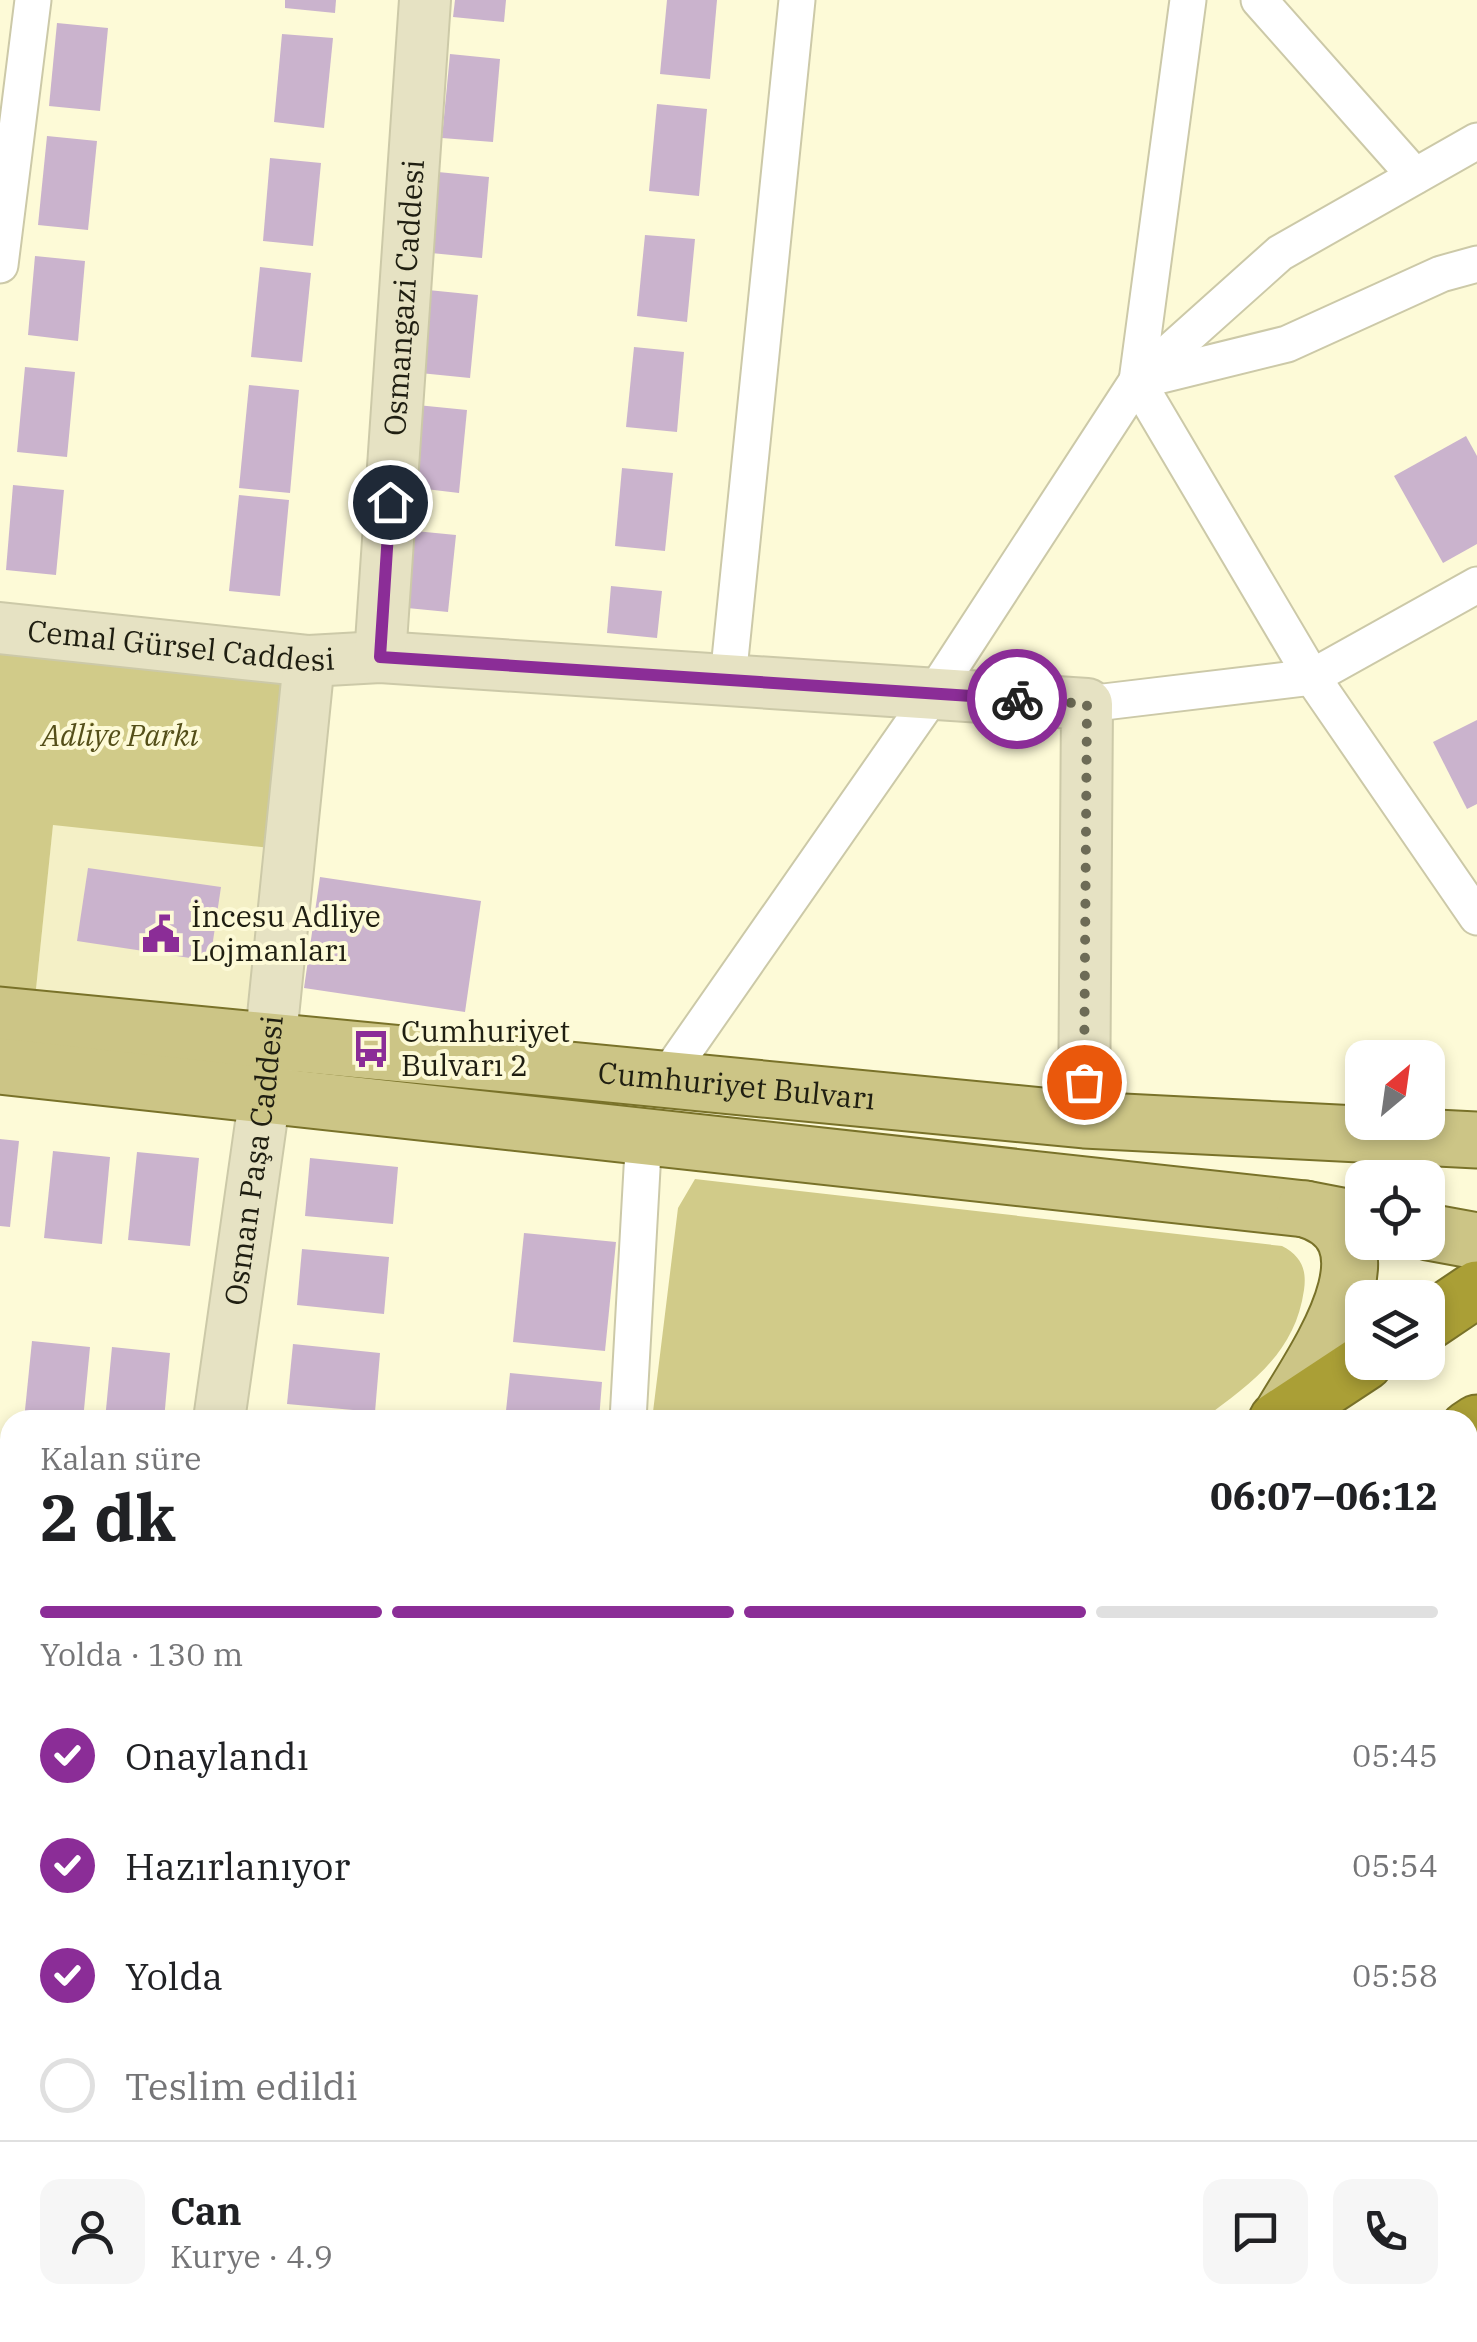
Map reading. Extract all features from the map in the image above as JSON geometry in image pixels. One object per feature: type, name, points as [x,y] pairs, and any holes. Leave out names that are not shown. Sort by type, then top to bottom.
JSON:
[{"type":"highway","points":[[1445,1311],[1477,1290]]},
{"type":"highway","points":[[1293,1410],[1345,1375]]},
{"type":"main road","name":"Osmangazi Caddesi","points":[[380,657],[424,0]]},
{"type":"main road","name":"Cemal Gürsel Caddesi","points":[[0,628],[310,661],[380,657],[1087,704]]},
{"type":"main road","name":"Osman Paşa Caddesi","points":[[220,1410],[267,1069],[310,661]]},
{"type":"main road","points":[[1084,1120],[1087,704]]},
{"type":"main road","name":"Cumhuriyet Bulvarı","points":[[0,1015],[267,1069],[644,1133],[944,1172],[1305,1209],[1345,1217]]},
{"type":"main road","name":"Cumhuriyet Bulvarı","points":[[0,1066],[668,1076],[1084,1120],[1477,1140]]},
{"type":"main road","points":[[1284,1410],[1341,1308],[1349,1284],[1346,1242],[1323,1214],[1305,1209]]},
{"type":"main road","points":[[1445,1235],[1477,1241]]},
{"type":"street","points":[[0,265],[34,0]]},
{"type":"street","points":[[728,679],[797,0]]},
{"type":"street","points":[[1188,0],[1137,380],[1312,677],[1477,917]]},
{"type":"street","points":[[1259,0],[1415,176]]},
{"type":"street","points":[[668,1076],[934,692],[1137,380],[1280,253],[1477,141]]},
{"type":"street","points":[[1137,380],[1286,344],[1440,274],[1477,264]]},
{"type":"street","points":[[1087,704],[1312,677],[1477,584]]},
{"type":"street","points":[[629,1410],[644,1133]]},
{"type":"shaded area","name":"İncesu Adliye Lojmanları","points":[[53,824],[290,850],[270,1043],[33,1018]]},
{"type":"green space","name":"Adliye Parkı","points":[[0,628],[309,661],[290,850],[53,825],[33,1018],[0,1015]]},
{"type":"green space","points":[[695,1179],[1282,1246],[1301,1264],[1304,1290],[1291,1332],[1280,1350],[1253,1380],[1215,1410],[653,1410],[678,1208]]},
{"type":"building","points":[[285,0],[336,0],[335,13],[285,8]]},
{"type":"building","points":[[455,0],[506,0],[504,22],[453,17]]},
{"type":"building","points":[[667,0],[717,0],[710,79],[660,74]]},
{"type":"building","points":[[57,23],[108,28],[100,111],[49,106]]},
{"type":"building","points":[[282,34],[333,38],[324,128],[274,122]]},
{"type":"building","points":[[450,54],[500,59],[493,142],[442,138]]},
{"type":"building","points":[[657,104],[707,109],[699,196],[649,191]]},
{"type":"building","points":[[47,136],[97,141],[88,230],[38,225]]},
{"type":"building","points":[[270,158],[321,163],[313,246],[263,241]]},
{"type":"building","points":[[438,172],[489,177],[482,258],[431,253]]},
{"type":"building","points":[[645,235],[695,239],[687,322],[637,316]]},
{"type":"building","points":[[35,256],[85,261],[78,341],[28,335]]},
{"type":"building","points":[[260,267],[311,273],[302,362],[251,357]]},
{"type":"building","points":[[428,290],[478,295],[470,378],[420,373]]},
{"type":"building","points":[[634,347],[684,352],[677,432],[626,427]]},
{"type":"building","points":[[25,367],[75,372],[67,457],[17,452]]},
{"type":"building","points":[[249,385],[299,390],[290,493],[239,488]]},
{"type":"building","points":[[417,405],[467,410],[459,493],[409,487]]},
{"type":"building","points":[[1466,436],[1477,456],[1477,544],[1443,563],[1394,476]]},
{"type":"building","points":[[622,468],[673,473],[665,551],[615,546]]},
{"type":"building","points":[[13,485],[64,490],[56,575],[6,570]]},
{"type":"building","points":[[239,495],[289,500],[280,596],[229,591]]},
{"type":"building","points":[[405,530],[456,535],[448,612],[397,607]]},
{"type":"building","points":[[611,586],[662,591],[657,638],[607,633]]},
{"type":"building","points":[[1477,720],[1477,804],[1467,809],[1433,742]]},
{"type":"building","points":[[88,868],[221,887],[210,961],[77,941]]},
{"type":"building","points":[[320,877],[481,901],[465,1012],[304,988]]},
{"type":"building","points":[[0,1139],[19,1141],[10,1227],[0,1226]]},
{"type":"building","points":[[53,1151],[110,1157],[102,1244],[44,1238]]},
{"type":"building","points":[[137,1152],[199,1158],[190,1246],[128,1240]]},
{"type":"building","points":[[310,1158],[398,1167],[393,1224],[305,1216]]},
{"type":"building","points":[[524,1233],[616,1242],[605,1351],[513,1342]]},
{"type":"building","points":[[302,1249],[389,1257],[384,1314],[297,1305]]},
{"type":"building","points":[[32,1341],[90,1347],[84,1410],[25,1410]]},
{"type":"building","points":[[293,1344],[380,1353],[375,1410],[287,1404]]},
{"type":"building","points":[[112,1347],[170,1353],[165,1410],[106,1410]]},
{"type":"building","points":[[510,1373],[602,1382],[600,1410],[506,1410]]},
{"type":"way so far","points":[[1017,699],[1087,704],[1084,1082]]},
{"type":"place","name":"İncesu Adliye Lojmanları","points":[[161,934]]},
{"type":"place","name":"Cumhuriyet Bulvarı 2","points":[[371,1049]]},
{"type":"route","points":[[390,502],[380,657],[1017,699]]}]
